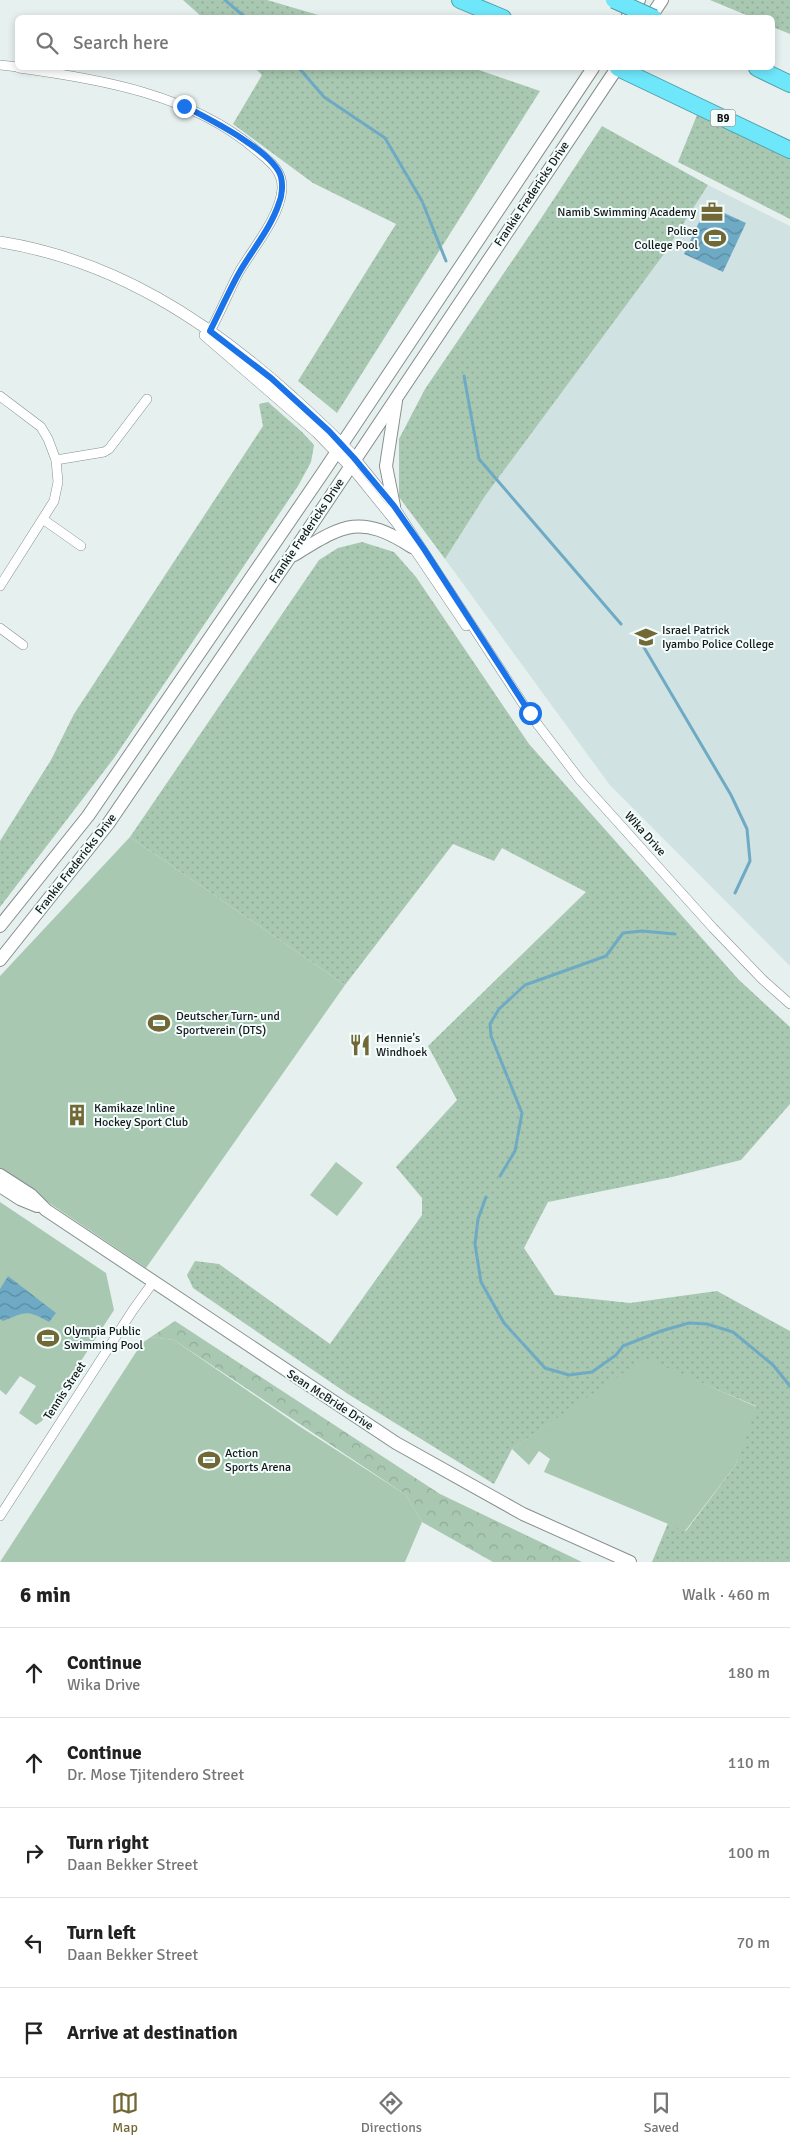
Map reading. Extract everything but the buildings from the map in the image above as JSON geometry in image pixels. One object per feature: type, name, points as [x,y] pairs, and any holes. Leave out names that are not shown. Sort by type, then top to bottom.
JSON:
[{"type":"highway","points":[[460,0],[496,15]]},
{"type":"highway","points":[[614,0],[646,15]]},
{"type":"highway","name":"B9","points":[[621,70],[790,150]]},
{"type":"highway","points":[[761,70],[790,84]]},
{"type":"main road","points":[[629,15],[639,0]]},
{"type":"main road","points":[[654,15],[662,0]]},
{"type":"main road","name":"Frankie Fredericks Drive","points":[[0,926],[88,816],[339,448],[592,70]]},
{"type":"main road","name":"Frankie Fredericks Drive","points":[[0,960],[108,824],[290,557],[616,70]]},
{"type":"main road","points":[[394,506],[386,466],[396,396]]},
{"type":"main road","points":[[290,557],[332,531],[349,527],[363,526],[378,529],[412,548]]},
{"type":"main road","name":"Sean McBride Drive","points":[[0,1175],[31,1195],[46,1210]]},
{"type":"main road","name":"Sean McBride Drive","points":[[0,1186],[20,1199],[46,1210],[309,1387],[404,1448],[523,1514],[630,1562]]},
{"type":"street","points":[[0,65],[15,67]]},
{"type":"street","points":[[34,70],[127,88],[184,106],[226,127],[246,141],[276,167],[281,183],[279,203],[239,273],[209,334]]},
{"type":"street","points":[[0,242],[26,246],[108,272],[130,282],[177,311],[209,334],[317,432],[339,448],[352,462]]},
{"type":"street","points":[[0,396],[41,427],[56,460],[57,492],[44,520],[0,586]]},
{"type":"street","points":[[56,460],[104,452],[109,449],[147,399]]},
{"type":"street","name":"Wika Drive","points":[[352,462],[394,506],[530,713],[580,780],[713,928],[762,980],[790,1004]]},
{"type":"street","name":"Wika Drive","points":[[352,462],[393,518],[477,641],[499,667]]},
{"type":"street","points":[[44,520],[82,546]]},
{"type":"street","points":[[0,628],[23,645]]},
{"type":"street","name":"Tennis Street","points":[[0,1516],[133,1310],[154,1282]]},
{"type":"shaded area","name":"Israel Patrick Iyambo Police College","points":[[708,185],[790,226],[790,966],[609,784],[445,559],[485,496],[664,254]]},
{"type":"green space","points":[[183,0],[267,0],[318,15],[200,15]]},
{"type":"green space","points":[[710,0],[790,0],[790,34],[775,28],[775,15],[746,15]]},
{"type":"green space","points":[[257,70],[479,70],[540,91],[337,413],[298,381],[396,224],[313,183],[233,124],[262,75]]},
{"type":"green space","points":[[697,115],[790,158],[790,219],[678,162]]},
{"type":"green space","points":[[602,126],[708,185],[664,254],[485,496],[445,559],[399,497],[399,439],[425,389]]},
{"type":"green space","points":[[268,402],[314,445],[311,462],[298,486],[114,758],[0,907],[0,841],[51,760],[74,714],[263,426],[259,404]]},
{"type":"green space","points":[[362,542],[394,552],[416,577],[529,744],[739,980],[790,1027],[790,1104],[741,1160],[672,1177],[548,1202],[524,1248],[555,1295],[630,1303],[717,1291],[790,1331],[790,1562],[652,1562],[668,1523],[686,1531],[735,1466],[756,1406],[645,1359],[512,1449],[494,1484],[348,1394],[193,1288],[187,1275],[195,1261],[219,1264],[330,1344],[422,1215],[422,1198],[396,1167],[457,1100],[428,1046],[586,892],[502,848],[494,861],[453,844],[345,985],[130,837],[319,560],[338,548]]},
{"type":"green space","name":"Deutscher Turn- und Sportverein (DTS)","points":[[130,837],[345,985],[146,1268],[0,1170],[0,976]]},
{"type":"green space","points":[[336,1162],[363,1183],[337,1216],[310,1195]]},
{"type":"green space","name":"Olympia Public Swimming Pool","points":[[0,1202],[106,1273],[114,1310],[42,1421],[36,1425],[19,1413],[36,1386],[20,1376],[6,1395],[0,1390]]},
{"type":"green space","points":[[175,1321],[440,1494],[582,1562],[493,1562],[422,1522],[406,1495],[174,1340],[151,1337]]},
{"type":"green space","name":"Action Sports Arena","points":[[151,1337],[174,1340],[299,1426],[406,1495],[422,1522],[405,1562],[0,1562],[142,1343]]},
{"type":"green space","points":[[645,1358],[757,1407],[735,1466],[685,1531],[544,1472],[550,1459],[539,1451],[529,1465],[512,1449]]},
{"type":"water","name":"Police College Pool","points":[[707,205],[746,223],[723,272],[684,254]]},
{"type":"water","points":[[8,1276],[56,1313],[49,1322],[26,1313],[3,1321],[0,1319],[0,1289]]},
{"type":"waterway","points":[[225,0],[242,15]]},
{"type":"waterway","points":[[301,70],[324,97],[385,138],[422,201],[446,261]]},
{"type":"waterway","points":[[464,376],[479,459],[621,624]]},
{"type":"waterway","points":[[642,644],[731,795],[747,829],[750,861],[735,893]]},
{"type":"waterway","points":[[500,1176],[515,1151],[522,1113],[491,1036],[490,1024],[499,1009],[525,985],[606,956],[623,933],[642,931],[675,934]]},
{"type":"waterway","points":[[486,1197],[478,1219],[475,1244],[481,1282],[504,1323],[545,1368],[569,1375],[592,1372],[616,1355],[623,1346],[661,1331],[689,1323],[707,1324],[733,1332],[773,1365],[790,1386]]},
{"type":"place","name":"Namib Swimming Academy","points":[[712,212]]},
{"type":"place","name":"Police College Pool","points":[[715,238]]},
{"type":"place","name":"Israel Patrick Iyambo Police College","points":[[646,637]]},
{"type":"place","name":"Deutscher Turn- und Sportverein (DTS)","points":[[159,1023]]},
{"type":"place","name":"Hennie's Windhoek","points":[[360,1045]]},
{"type":"place","name":"Kamikaze Inline Hockey Sport Club","points":[[77,1115]]},
{"type":"place","name":"Olympia Public Swimming Pool","points":[[48,1338]]},
{"type":"place","name":"Action Sports Arena","points":[[209,1460]]},
{"type":"route","points":[[184,106],[226,127],[246,141],[276,167],[281,177],[282,188],[279,203],[272,219],[239,273],[210,331],[271,378],[329,431],[354,458],[394,506],[424,549],[530,713]]}]
